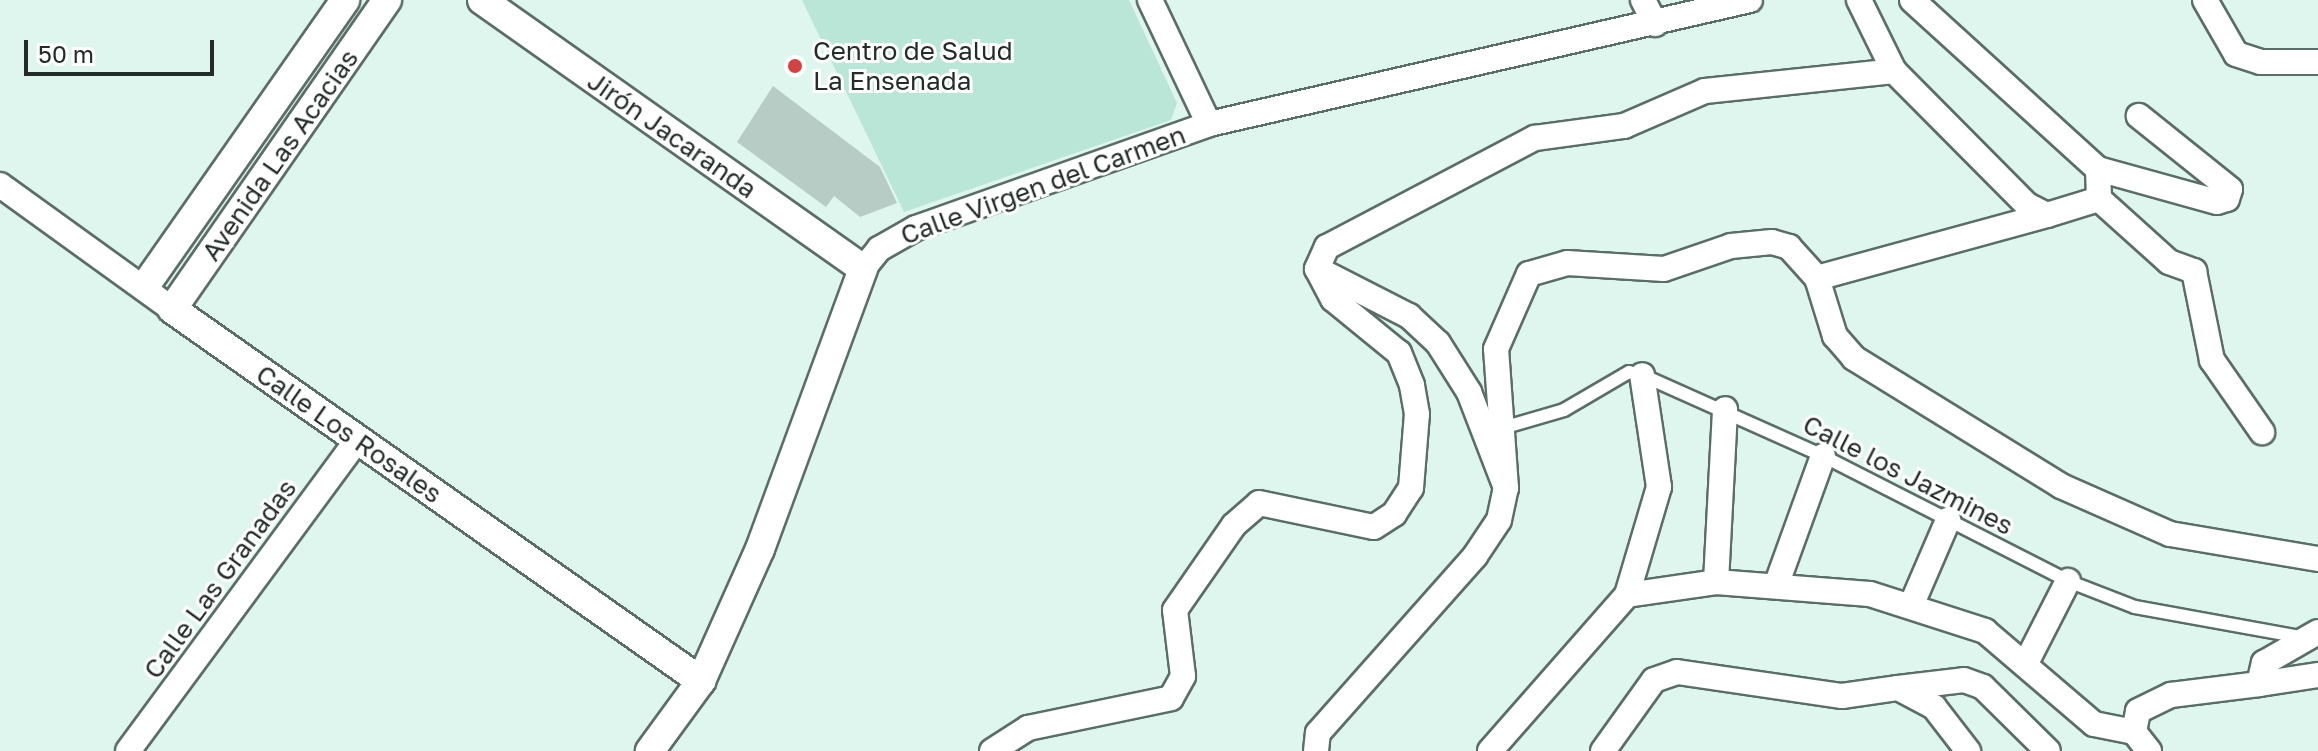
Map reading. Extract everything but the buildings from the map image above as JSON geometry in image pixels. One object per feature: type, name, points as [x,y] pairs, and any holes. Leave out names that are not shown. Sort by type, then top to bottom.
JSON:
[{"type":"street","name":"Avenida Las Acacias","points":[[145,286],[345,0]]},
{"type":"street","name":"Avenida Las Acacias","points":[[172,309],[387,0]]},
{"type":"street","name":"Jirón Jacaranda","points":[[482,0],[863,269]]},
{"type":"street","points":[[1150,0],[1209,124]]},
{"type":"street","points":[[1643,0],[1655,24]]},
{"type":"street","name":"Calle Virgen del Carmen","points":[[650,751],[701,681],[760,549],[863,269],[879,249],[916,228],[1209,124],[1750,0]]},
{"type":"street","points":[[1859,0],[1894,71],[2027,205],[2047,215]]},
{"type":"street","points":[[1912,0],[2098,169],[2217,202],[2227,199],[2230,189],[2139,116]]},
{"type":"street","points":[[2205,0],[2236,54],[2261,62],[2318,62]]},
{"type":"street","points":[[1317,269],[1327,247],[1535,138],[1624,126],[1705,91],[1894,71]]},
{"type":"street","points":[[2098,169],[2099,199],[2169,262],[2194,271],[2212,360],[2262,432]]},
{"type":"street","name":"Calle Los Rosales","points":[[0,185],[701,681]]},
{"type":"street","points":[[1817,278],[2099,199]]},
{"type":"street","points":[[1316,751],[1318,733],[1475,556],[1499,520],[1506,488],[1499,429],[1496,349],[1513,297],[1543,264],[1664,269],[1731,246],[1772,242],[1789,247],[1817,278],[1835,336],[1854,358],[2061,486],[2170,534],[2318,559]]},
{"type":"street","points":[[1317,269],[1409,316],[1438,343],[1469,392],[1506,488]]},
{"type":"street","points":[[992,751],[1028,728],[1171,698],[1183,676],[1175,610],[1234,525],[1259,503],[1374,527],[1394,514],[1411,488],[1417,414],[1412,385],[1399,353],[1333,299],[1317,269]]},
{"type":"street","points":[[1490,751],[1627,595],[1659,487],[1642,375]]},
{"type":"street","points":[[1716,582],[1725,409]]},
{"type":"street","name":"Calle Las Granadas","points":[[128,751],[357,440]]},
{"type":"street","points":[[1777,583],[1823,456]]},
{"type":"street","points":[[1911,606],[1948,520]]},
{"type":"street","points":[[2027,661],[2068,581]]},
{"type":"street","points":[[1627,595],[1716,582],[1777,583],[1911,606],[1985,631],[2027,661],[2094,724],[2134,732],[2149,751]]},
{"type":"street","points":[[2259,684],[2264,663],[2313,636]]},
{"type":"street","points":[[1603,751],[1645,689],[1677,672],[1842,696],[1964,680],[1983,687],[2048,751]]},
{"type":"street","points":[[2134,732],[2138,711],[2171,695],[2318,675]]},
{"type":"street","points":[[1898,688],[1934,707],[1968,751]]},
{"type":"lane","points":[[1499,429],[1564,410],[1629,372],[1642,375]]},
{"type":"lane","name":"Calle los Jazmines","points":[[1642,375],[1725,409],[1823,456],[2068,581],[2135,607],[2313,636]]},
{"type":"green space","points":[[802,0],[1129,0],[1177,103],[1171,120],[904,212]]},
{"type":"place","name":"Centro de Salud La Ensenada","points":[[795,66]]}]
